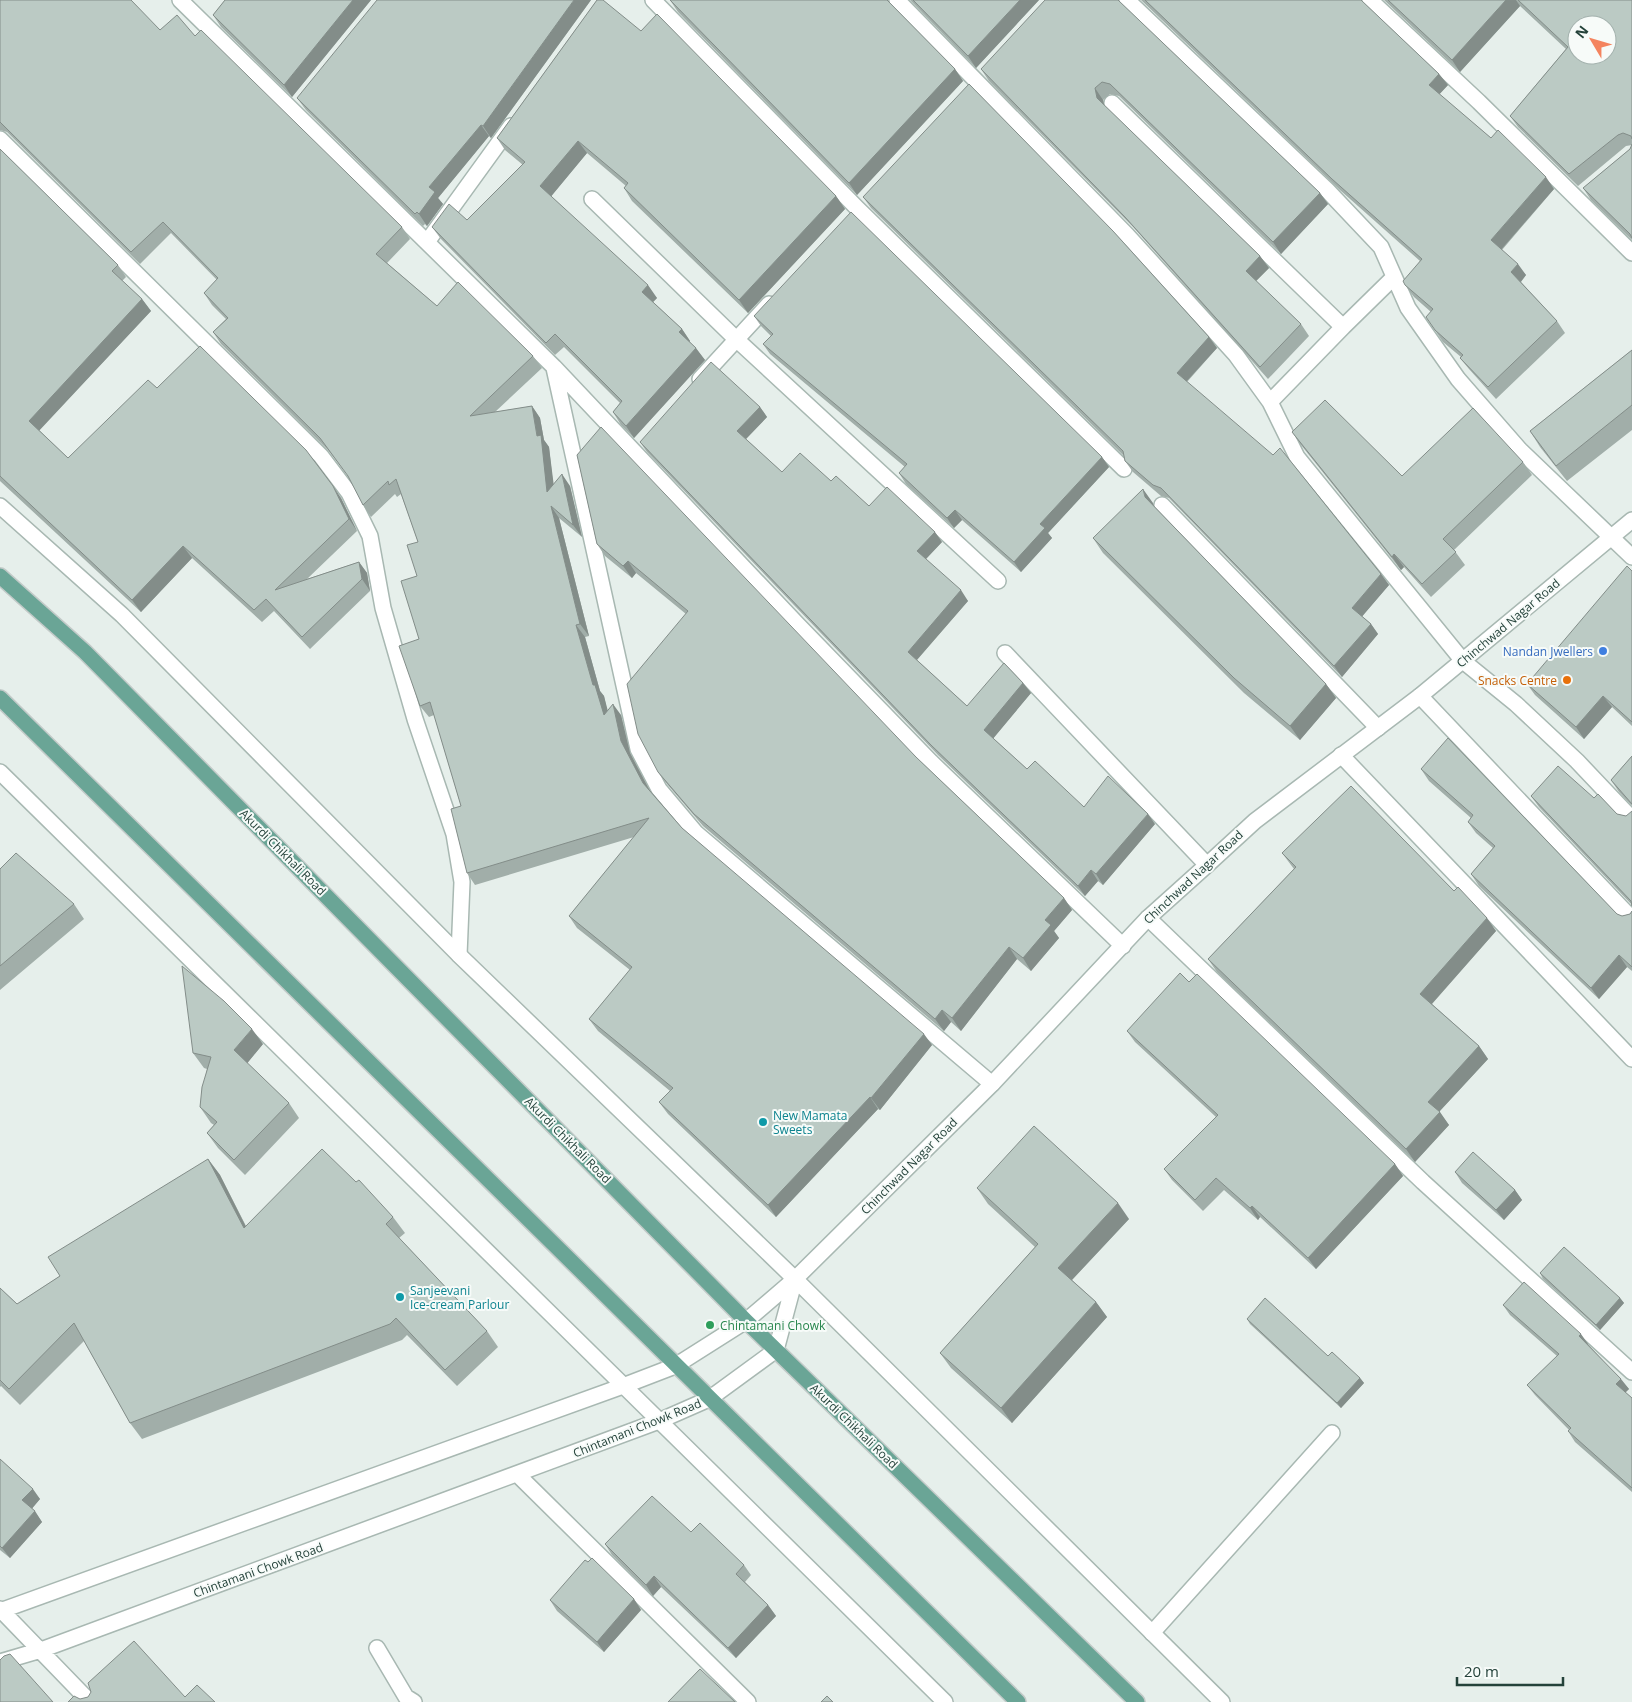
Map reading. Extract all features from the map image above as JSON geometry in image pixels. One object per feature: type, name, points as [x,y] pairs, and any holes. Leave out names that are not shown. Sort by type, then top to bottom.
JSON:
[{"type":"main road","name":"Akurdi Chikhali Road","points":[[0,576],[105,672],[746,1321],[1137,1702]]},
{"type":"main road","points":[[0,698],[675,1366],[1018,1702]]},
{"type":"street","points":[[180,0],[554,367],[634,453],[931,762],[1123,946]]},
{"type":"street","points":[[652,0],[857,208],[1124,469]]},
{"type":"street","points":[[897,0],[973,86],[1127,235],[1236,355],[1270,402],[1296,457],[1463,661],[1516,704],[1577,762],[1632,819]]},
{"type":"street","points":[[1128,0],[1327,190],[1381,247],[1408,308],[1458,379],[1520,450],[1632,557]]},
{"type":"street","points":[[1370,0],[1480,102],[1632,253]]},
{"type":"street","points":[[973,86],[988,70]]},
{"type":"street","points":[[292,112],[304,97]]},
{"type":"street","points":[[1112,103],[1343,327]]},
{"type":"street","points":[[427,242],[518,117]]},
{"type":"street","points":[[0,139],[321,456],[349,493],[370,536],[383,608],[415,719],[454,834],[462,882],[460,955]]},
{"type":"street","points":[[1577,199],[1591,188]]},
{"type":"street","points":[[844,222],[870,194]]},
{"type":"street","points":[[592,199],[736,339],[998,581]]},
{"type":"street","points":[[1270,402],[1394,277]]},
{"type":"street","points":[[691,389],[780,291]]},
{"type":"street","points":[[554,367],[635,739],[638,749],[660,789],[696,833],[992,1084]]},
{"type":"street","points":[[634,453],[647,439]]},
{"type":"street","points":[[1162,505],[1378,728]]},
{"type":"street","points":[[0,506],[122,615],[460,955],[795,1280],[1222,1702]]},
{"type":"street","name":"Chinchwad Nagar Road","points":[[795,1280],[992,1084],[1148,918],[1255,821],[1420,696],[1632,520]]},
{"type":"street","points":[[1005,653],[1207,865]]},
{"type":"street","points":[[1420,696],[1632,919]]},
{"type":"street","points":[[1341,755],[1632,1059]]},
{"type":"street","points":[[0,772],[944,1702]]},
{"type":"street","points":[[1148,918],[1423,1182],[1632,1372]]},
{"type":"street","points":[[90,1702],[42,1650],[0,1610],[675,1366],[746,1321],[795,1280]]},
{"type":"street","points":[[776,1350],[795,1280]]},
{"type":"street","name":"Chintamani Chowk Road","points":[[0,1662],[42,1650],[518,1475],[659,1421],[709,1399],[776,1350]]},
{"type":"street","points":[[1152,1633],[1332,1433]]},
{"type":"street","points":[[518,1475],[748,1702]]},
{"type":"street","points":[[377,1648],[406,1696],[414,1702]]},
{"type":"building","points":[[0,0],[131,0],[160,30],[177,15],[195,36],[201,30],[402,227],[376,254],[437,306],[458,282],[533,356],[470,416],[532,406],[537,436],[541,435],[547,492],[562,474],[573,525],[551,506],[580,624],[576,625],[593,685],[595,685],[604,715],[613,704],[621,741],[643,783],[682,828],[924,1034],[871,1098],[768,1205],[659,1102],[673,1088],[589,1019],[632,967],[569,916],[649,818],[467,873],[451,809],[461,806],[430,702],[420,706],[399,646],[419,639],[401,581],[417,576],[407,545],[418,542],[396,479],[389,485],[388,481],[363,505],[348,476],[320,438],[213,332],[228,318],[204,293],[218,278],[163,222],[131,252],[0,122]]},
{"type":"building","points":[[225,0],[353,0],[284,85],[213,15]]},
{"type":"building","points":[[377,0],[574,0],[483,126],[481,125],[429,187],[435,192],[419,214],[417,212],[415,214],[297,98]]},
{"type":"building","points":[[597,0],[603,0],[641,31],[657,14],[836,196],[739,300],[624,188],[628,183],[578,141],[540,186],[648,285],[642,292],[682,329],[679,332],[696,348],[626,426],[613,412],[622,401],[555,334],[546,343],[432,227],[449,204],[467,220],[525,162],[497,138]]},
{"type":"building","points":[[670,0],[887,0],[955,69],[849,183]]},
{"type":"building","points":[[913,0],[1020,0],[968,56]]},
{"type":"building","points":[[1045,0],[1118,0],[1320,193],[1273,242],[1110,84],[1102,82],[1095,88],[1097,98],[1260,256],[1246,271],[1301,324],[1260,367],[1125,217],[981,69]]},
{"type":"building","points":[[1145,0],[1361,0],[1439,74],[1429,85],[1491,138],[1498,130],[1546,177],[1491,240],[1518,264],[1511,272],[1557,321],[1488,387],[1460,358],[1463,355],[1435,330],[1426,317],[1433,309],[1405,285],[1403,281],[1422,259],[1332,179]]},
{"type":"building","points":[[1388,0],[1506,0],[1452,60]]},
{"type":"building","points":[[1518,0],[1632,0],[1632,139],[1631,136],[1623,133],[1618,135],[1569,174],[1510,116],[1567,48],[1567,65],[1617,65],[1617,15],[1567,15],[1567,46]]},
{"type":"building","points":[[969,84],[1113,231],[1209,337],[1177,373],[1273,455],[1280,448],[1381,574],[1352,608],[1371,624],[1334,666],[1161,488],[1153,485],[1125,461],[1123,451],[863,197]]},
{"type":"building","points":[[1632,144],[1632,238],[1583,188],[1630,149]]},
{"type":"building","points":[[0,149],[118,265],[112,271],[142,299],[29,421],[68,458],[148,380],[157,388],[200,346],[306,450],[333,486],[349,519],[275,590],[359,562],[362,579],[302,637],[266,599],[254,610],[183,546],[132,600],[0,476]]},
{"type":"building","points":[[851,212],[1102,457],[1040,524],[1045,528],[1014,562],[955,510],[947,518],[899,473],[907,464],[763,344],[773,334],[754,316]]},
{"type":"building","points":[[1632,350],[1632,405],[1556,466],[1530,431]]},
{"type":"building","points":[[711,362],[760,407],[737,431],[782,472],[800,453],[831,481],[836,476],[869,506],[887,487],[935,532],[917,551],[961,590],[908,652],[967,706],[1004,663],[1023,683],[984,730],[1027,769],[1035,761],[1084,807],[1108,776],[1148,814],[1096,874],[1091,870],[1078,886],[931,745],[640,442]]},
{"type":"building","points":[[1325,400],[1402,476],[1473,408],[1523,462],[1443,539],[1456,552],[1422,584],[1394,554],[1392,557],[1292,432]]},
{"type":"building","points":[[601,427],[916,757],[1064,898],[1045,920],[1051,925],[1023,958],[1009,947],[952,1018],[942,1010],[935,1019],[694,814],[658,772],[638,734],[627,684],[688,611],[628,561],[623,566],[597,544],[577,455]]},
{"type":"building","points":[[1143,489],[1145,497],[1326,684],[1290,726],[1234,678],[1093,538]]},
{"type":"building","points":[[1627,566],[1632,571],[1632,722],[1603,696],[1576,727],[1527,684]]},
{"type":"building","points":[[1448,738],[1617,914],[1622,916],[1630,914],[1632,911],[1632,967],[1619,955],[1591,988],[1471,874],[1495,846],[1468,822],[1473,815],[1421,769]]},
{"type":"building","points":[[1632,756],[1632,804],[1611,780]]},
{"type":"building","points":[[1558,766],[1594,798],[1598,794],[1617,814],[1626,816],[1632,811],[1632,906],[1631,901],[1531,796]]},
{"type":"building","points":[[1351,786],[1454,891],[1458,887],[1487,918],[1420,994],[1479,1046],[1428,1102],[1440,1112],[1406,1149],[1208,959],[1296,867],[1282,853]]},
{"type":"building","points":[[16,853],[74,904],[0,966],[0,869]]},
{"type":"building","points":[[182,966],[224,1001],[252,1029],[234,1050],[289,1103],[234,1160],[207,1133],[217,1122],[200,1107],[202,1087],[211,1057],[193,1053]]},
{"type":"building","points":[[1180,973],[1189,982],[1197,974],[1395,1164],[1308,1258],[1252,1206],[1250,1208],[1216,1178],[1195,1200],[1164,1169],[1218,1115],[1127,1031]]},
{"type":"building","points":[[1034,1126],[1118,1203],[1058,1268],[1096,1302],[1001,1408],[940,1353],[1038,1244],[977,1188]]},
{"type":"building","points":[[322,1149],[356,1182],[359,1180],[393,1217],[386,1224],[487,1331],[445,1370],[396,1318],[390,1324],[130,1423],[74,1323],[9,1389],[0,1380],[0,1288],[17,1304],[60,1276],[48,1257],[208,1159],[244,1228]]},
{"type":"building","points":[[1473,1152],[1515,1190],[1496,1210],[1455,1172]]},
{"type":"building","points":[[1564,1247],[1620,1298],[1596,1325],[1540,1273]]},
{"type":"building","points":[[1524,1282],[1581,1334],[1579,1336],[1621,1379],[1616,1384],[1632,1398],[1632,1488],[1568,1431],[1571,1428],[1527,1385],[1559,1354],[1503,1305]]},
{"type":"building","points":[[1265,1298],[1328,1356],[1332,1352],[1360,1378],[1337,1403],[1247,1319]]},
{"type":"building","points":[[0,1459],[33,1489],[22,1500],[35,1511],[2,1548],[0,1546]]},
{"type":"building","points":[[652,1496],[691,1532],[700,1523],[744,1565],[736,1574],[768,1605],[728,1648],[654,1576],[646,1585],[605,1544]]},
{"type":"building","points":[[592,1558],[634,1599],[597,1642],[550,1600],[585,1560],[588,1562]]},
{"type":"building","points":[[134,1641],[185,1697],[197,1685],[215,1702],[68,1702],[74,1696],[80,1699],[88,1697],[91,1692],[88,1683]]},
{"type":"building","points":[[10,1654],[53,1702],[0,1702],[0,1660]]},
{"type":"building","points":[[700,1669],[735,1702],[668,1702]]},
{"type":"building","points":[[827,1696],[833,1702],[821,1702]]},
{"type":"place","name":"Nandan Jwellers","points":[[1603,651]]},
{"type":"place","name":"Snacks Centre","points":[[1567,680]]},
{"type":"place","name":"New Mamata Sweets","points":[[763,1122]]},
{"type":"place","name":"Sanjeevani Ice-cream Parlour","points":[[400,1297]]},
{"type":"place","name":"Chintamani Chowk","points":[[710,1325]]}]
